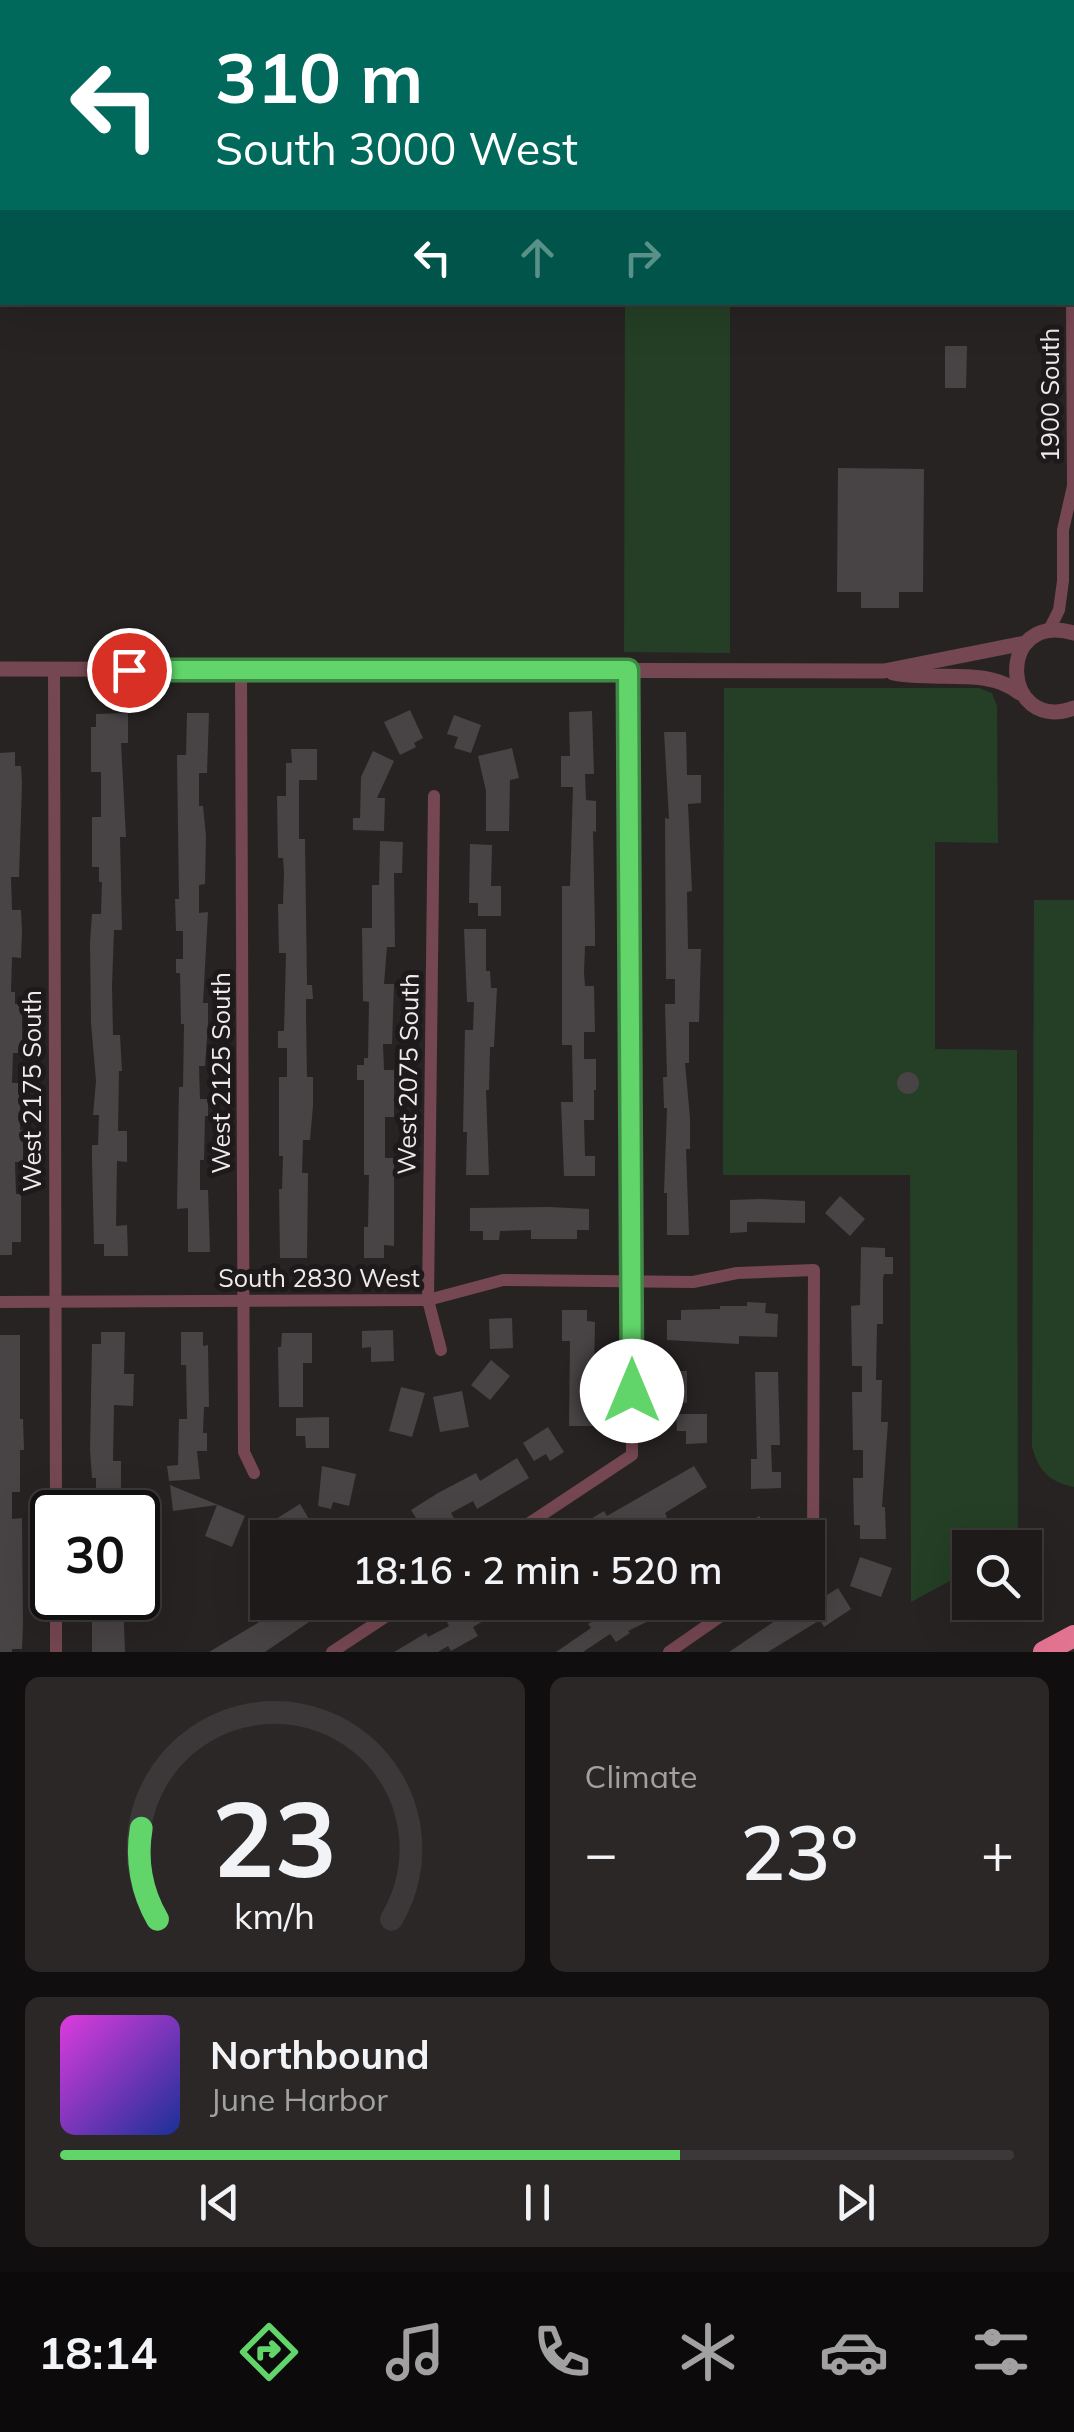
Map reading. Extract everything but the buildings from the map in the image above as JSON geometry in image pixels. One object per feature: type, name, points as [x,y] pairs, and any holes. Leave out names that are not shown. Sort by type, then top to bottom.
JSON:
[{"type":"highway","points":[[1044,1652],[1074,1636]]},
{"type":"street","name":"1900 South","points":[[1049,630],[1059,610],[1063,530],[1073,488],[1072,305]]},
{"type":"street","points":[[884,671],[1025,643],[1049,630],[1074,633]]},
{"type":"street","points":[[1022,694],[1015,668],[1025,643]]},
{"type":"street","points":[[0,669],[884,671],[938,679],[994,677],[1044,710],[1074,708]]},
{"type":"street","name":"West 2175 South","points":[[54,670],[56,1490]]},
{"type":"street","name":"West 2125 South","points":[[241,670],[244,1452],[254,1473]]},
{"type":"street","points":[[533,1520],[632,1455],[628,670]]},
{"type":"street","name":"West 2075 South","points":[[434,796],[428,1300],[441,1350]]},
{"type":"street","name":"South 2830 West","points":[[0,1302],[428,1300],[503,1280],[693,1282],[737,1273],[814,1270],[811,1520]]},
{"type":"street","points":[[56,1620],[56,1652]]},
{"type":"street","points":[[332,1652],[381,1620]]},
{"type":"street","points":[[669,1652],[715,1620]]},
{"type":"green space","points":[[625,305],[730,305],[730,653],[624,652]]},
{"type":"green space","points":[[724,688],[979,688],[992,693],[997,706],[998,843],[935,842],[935,1049],[1017,1050],[1018,1530],[952,1530],[952,1580],[911,1602],[910,1175],[723,1175]]},
{"type":"green space","points":[[1034,900],[1074,900],[1074,1487],[1046,1474],[1032,1447]]},
{"type":"route","points":[[129,670],[628,670],[632,1391]]}]
